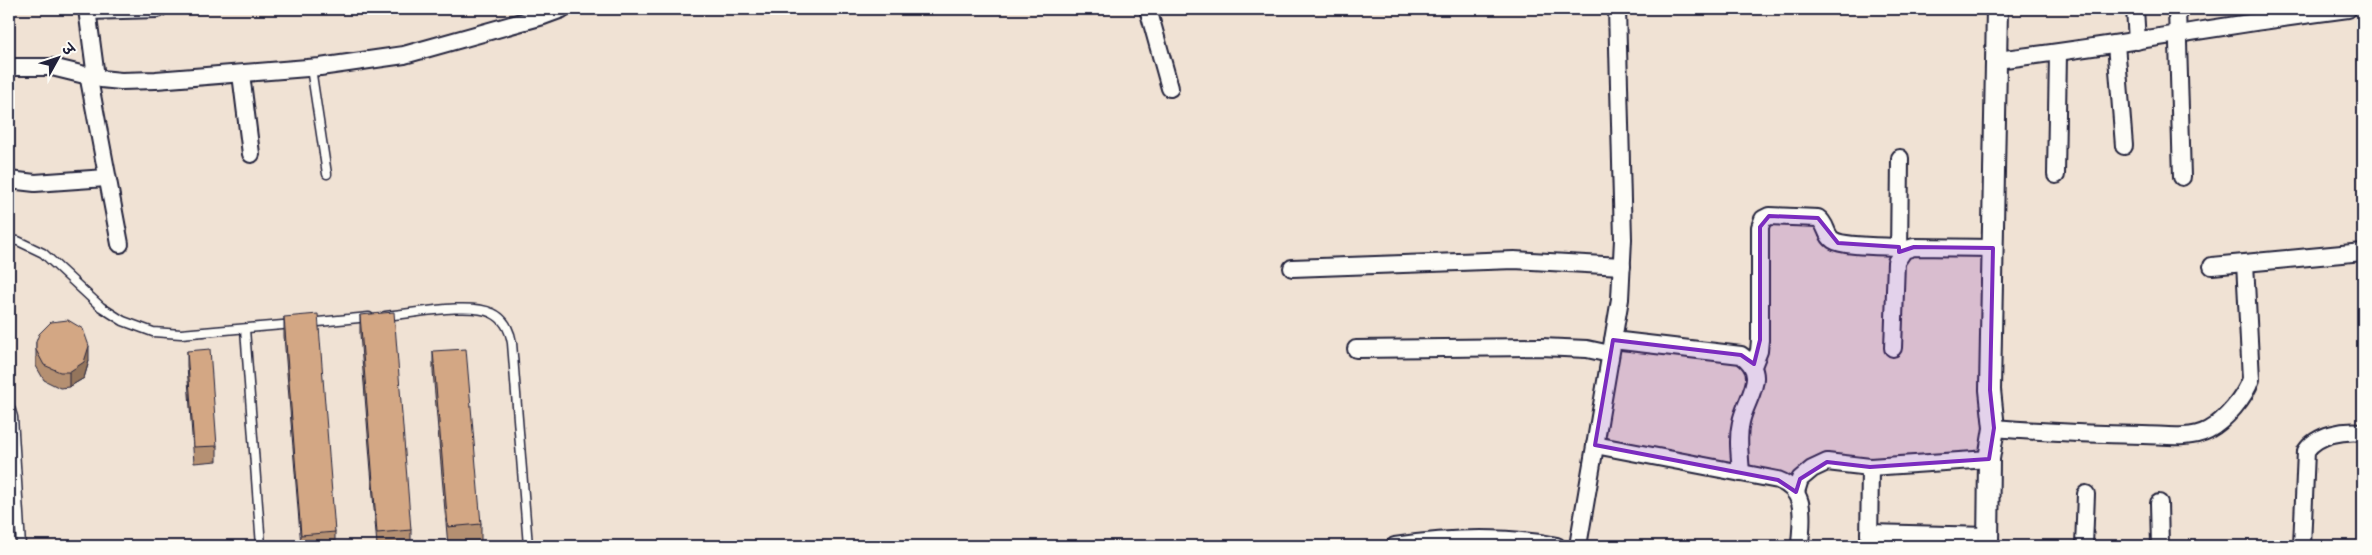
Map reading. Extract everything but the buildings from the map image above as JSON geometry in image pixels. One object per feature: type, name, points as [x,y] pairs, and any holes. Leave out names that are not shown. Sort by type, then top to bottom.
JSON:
[{"type":"street","points":[[120,244],[106,178],[92,76],[87,10],[158,9]]},
{"type":"street","points":[[9,67],[52,67],[121,81],[311,68],[404,55],[562,9]]},
{"type":"street","points":[[1148,9],[1170,88]]},
{"type":"street","points":[[1578,546],[1620,299],[1623,229],[1617,9]]},
{"type":"street","points":[[1870,467],[1869,539],[1988,541],[1989,459],[1994,428],[1990,390],[1997,9]]},
{"type":"street","points":[[2135,9],[2137,41]]},
{"type":"street","points":[[2176,9],[2182,177]]},
{"type":"street","points":[[1996,60],[2058,53],[2177,34],[2232,17],[2348,9]]},
{"type":"street","points":[[2116,44],[2124,146]]},
{"type":"street","points":[[2056,175],[2058,53]]},
{"type":"street","points":[[241,74],[252,154]]},
{"type":"street","points":[[1893,348],[1896,262],[1899,251],[1900,158]]},
{"type":"street","points":[[9,180],[35,183],[106,178]]},
{"type":"street","points":[[1753,366],[1759,351],[1760,340],[1760,226],[1770,216],[1818,218],[1824,222],[1828,236],[1838,242],[1899,251],[1914,247],[1994,248]]},
{"type":"street","points":[[2212,266],[2363,252]]},
{"type":"street","points":[[1292,268],[1514,260],[1622,266]]},
{"type":"street","points":[[1994,428],[2060,433],[2174,435],[2193,435],[2209,430],[2246,394],[2251,379],[2245,263]]},
{"type":"street","points":[[1356,349],[1541,347],[1580,349],[1611,347],[1741,355],[1753,366],[1755,374],[1753,392],[1742,417],[1739,435],[1741,473]]},
{"type":"street","points":[[2302,546],[2306,451],[2312,442],[2320,438],[2353,431],[2363,432]]},
{"type":"street","points":[[1595,445],[1778,480],[1791,486],[1796,492]]},
{"type":"street","points":[[1800,546],[1801,518],[1796,492],[1800,479],[1812,469],[1827,462],[1870,467],[1989,459]]},
{"type":"street","points":[[2084,546],[2086,494]]},
{"type":"street","points":[[2160,503],[2160,546]]},
{"type":"street","points":[[1395,546],[1442,540],[1526,542],[1557,546]]},
{"type":"lane","points":[[311,68],[327,174]]},
{"type":"lane","points":[[9,240],[18,241],[43,253],[101,307],[131,324],[153,332],[181,334],[473,308],[492,312],[510,330],[528,546]]},
{"type":"lane","points":[[246,328],[261,546]]},
{"type":"lane","points":[[9,404],[13,417],[12,466],[21,546]]},
{"type":"highlighted area","points":[[1769,216],[1818,218],[1838,243],[1899,247],[1899,252],[1914,247],[1993,248],[1990,390],[1994,428],[1989,459],[1870,467],[1827,462],[1800,479],[1796,492],[1778,480],[1595,445],[1613,340],[1741,355],[1754,364],[1760,340],[1760,227]]}]
